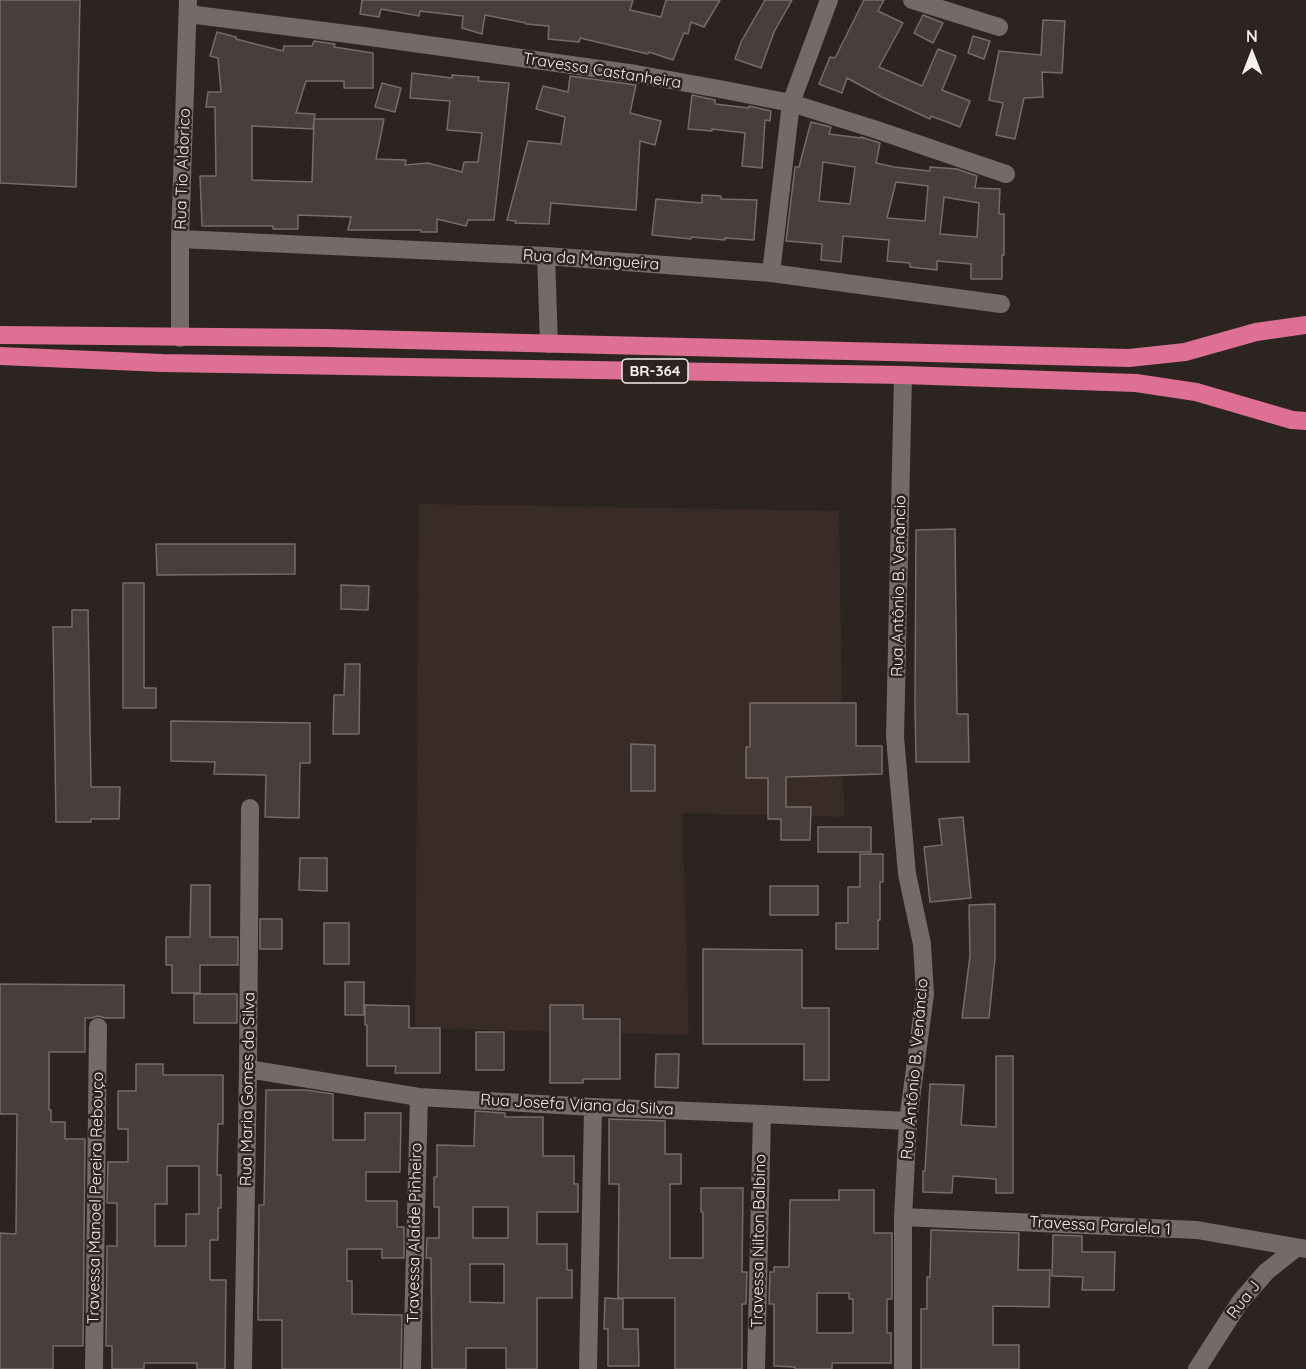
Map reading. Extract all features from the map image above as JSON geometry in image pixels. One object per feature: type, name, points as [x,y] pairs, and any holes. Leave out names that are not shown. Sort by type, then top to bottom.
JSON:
[{"type":"highway","name":"BR-364","points":[[0,335],[337,339],[1129,358],[1185,352],[1256,332],[1306,326]]},
{"type":"highway","name":"BR-364","points":[[0,356],[173,363],[903,375],[1136,383],[1196,392],[1292,420],[1306,421]]},
{"type":"street","points":[[771,273],[791,104],[830,0]]},
{"type":"street","points":[[912,0],[999,27]]},
{"type":"street","name":"Travessa Castanheira","points":[[188,7],[356,35],[636,74],[791,104],[874,129],[1006,174]]},
{"type":"street","name":"Rua Tio Aldorico","points":[[180,338],[180,239],[188,7]]},
{"type":"street","name":"Rua da Mangueira","points":[[180,239],[546,256],[771,273],[1000,304]]},
{"type":"street","points":[[546,256],[549,344]]},
{"type":"street","name":"Rua Antônio B. Venâncio","points":[[903,375],[895,738],[907,874],[922,944],[925,994],[908,1121],[903,1216],[903,1369]]},
{"type":"street","name":"Rua Maria Gomes da Silva","points":[[243,1369],[250,808]]},
{"type":"street","name":"Travessa Manoel Pereira Rebouço","points":[[94,1369],[98,1027]]},
{"type":"street","name":"Rua Josefa Viana da Silva","points":[[248,1069],[418,1097],[908,1121]]},
{"type":"street","name":"Travessa Alaíde Pinheiro","points":[[412,1369],[418,1097]]},
{"type":"street","points":[[588,1369],[593,1107]]},
{"type":"street","name":"Travessa Nilton Balbino","points":[[756,1369],[762,1113]]},
{"type":"street","name":"Travessa Paralela 1","points":[[903,1216],[1197,1230],[1301,1248]]},
{"type":"street","name":"Rua J","points":[[1197,1369],[1240,1302],[1266,1272],[1301,1248]]},
{"type":"shaded area","points":[[419,504],[839,511],[844,817],[682,813],[689,1035],[415,1028]]},
{"type":"building","points":[[0,0],[80,0],[76,187],[0,183]]},
{"type":"building","points":[[362,0],[633,0],[630,10],[661,17],[666,0],[720,0],[704,27],[691,22],[688,34],[684,33],[673,60],[649,52],[648,54],[580,38],[579,42],[548,39],[549,26],[526,24],[485,15],[482,34],[462,28],[463,16],[420,11],[419,16],[381,9],[379,17],[360,14]]},
{"type":"building","points":[[765,0],[792,0],[774,32],[761,68],[735,59],[741,42]]},
{"type":"building","points":[[864,0],[884,0],[878,11],[903,23],[879,67],[922,86],[938,49],[956,56],[942,90],[970,101],[960,127],[931,116],[930,119],[847,78],[842,93],[819,84],[830,57],[835,58]]},
{"type":"building","points":[[923,15],[943,23],[933,43],[914,33]]},
{"type":"building","points":[[1043,20],[1065,21],[1062,73],[1042,72],[1043,97],[1024,98],[1015,139],[996,135],[1003,103],[989,100],[999,51],[1041,55]]},
{"type":"building","points":[[217,32],[283,51],[284,46],[312,46],[314,41],[335,44],[334,47],[373,53],[373,88],[344,88],[344,81],[306,81],[296,113],[315,114],[314,119],[384,119],[376,159],[406,160],[405,165],[428,163],[462,172],[464,162],[478,162],[482,133],[447,130],[450,101],[410,98],[412,73],[452,78],[452,75],[479,77],[478,81],[509,83],[494,220],[468,220],[466,226],[437,219],[437,232],[348,230],[351,217],[298,215],[298,229],[273,229],[273,226],[202,226],[200,176],[216,176],[215,107],[206,107],[208,92],[221,92],[218,58],[210,56]],"holes":[[[314,119],[312,182],[252,180],[252,126],[313,129]]]},
{"type":"building","points":[[973,36],[990,41],[984,59],[968,53]]},
{"type":"building","points":[[570,76],[636,85],[630,113],[661,121],[655,145],[640,141],[636,210],[551,203],[549,224],[515,223],[516,221],[507,220],[528,141],[561,144],[565,117],[536,109],[543,86],[568,92]]},
{"type":"building","points":[[382,83],[401,88],[395,112],[375,107]]},
{"type":"building","points":[[692,95],[715,100],[715,104],[749,108],[749,106],[771,111],[770,121],[765,120],[762,168],[742,166],[745,133],[688,129]]},
{"type":"building","points":[[811,122],[831,127],[829,134],[861,137],[880,143],[876,163],[930,171],[930,167],[957,169],[977,176],[975,188],[1000,189],[999,214],[1004,214],[1002,279],[971,279],[971,264],[937,261],[937,270],[910,267],[910,263],[887,261],[889,240],[843,236],[841,262],[821,260],[822,244],[786,241],[795,167],[799,167]],"holes":[[[823,162],[855,167],[850,204],[819,201]],[[896,182],[928,186],[925,221],[887,218]],[[944,197],[979,203],[977,237],[940,234]]]},
{"type":"building","points":[[702,195],[721,196],[721,199],[757,200],[754,240],[691,237],[691,239],[652,235],[656,199],[702,203]]},
{"type":"building","points":[[955,529],[957,714],[968,714],[969,762],[916,762],[916,530]]},
{"type":"building","points":[[156,544],[295,544],[295,574],[157,575]]},
{"type":"building","points":[[123,583],[144,583],[144,688],[156,688],[156,708],[123,708]]},
{"type":"building","points":[[341,585],[369,586],[368,610],[341,609]]},
{"type":"building","points":[[72,610],[88,610],[91,787],[120,787],[119,819],[56,822],[53,627],[72,627]]},
{"type":"building","points":[[345,664],[360,664],[359,734],[333,734],[334,695],[344,695]]},
{"type":"building","points":[[750,703],[856,703],[856,746],[882,746],[882,774],[786,777],[786,807],[811,807],[810,840],[781,840],[781,819],[768,819],[768,778],[746,778],[746,747],[750,747]]},
{"type":"building","points":[[171,721],[310,723],[310,763],[300,763],[299,818],[265,817],[266,775],[214,774],[215,762],[171,761]]},
{"type":"building","points":[[631,744],[655,745],[655,791],[631,791]]},
{"type":"building","points":[[963,817],[971,898],[930,902],[924,847],[942,845],[939,819]]},
{"type":"building","points":[[818,827],[871,827],[871,852],[818,852]]},
{"type":"building","points":[[860,854],[883,854],[878,949],[836,949],[836,923],[848,923],[848,887],[860,887]]},
{"type":"building","points":[[300,858],[327,858],[327,891],[299,890]]},
{"type":"building","points":[[191,885],[210,885],[210,937],[238,937],[238,965],[200,965],[200,993],[172,993],[172,965],[166,965],[166,937],[190,937]]},
{"type":"building","points":[[770,886],[818,886],[818,915],[770,915]]},
{"type":"building","points":[[995,904],[995,958],[989,1018],[962,1018],[970,956],[969,905]]},
{"type":"building","points":[[260,919],[282,919],[282,949],[260,949]]},
{"type":"building","points":[[324,923],[349,923],[349,964],[324,964]]},
{"type":"building","points":[[703,949],[802,950],[802,1008],[829,1008],[829,1080],[804,1080],[804,1044],[703,1044]]},
{"type":"building","points":[[345,982],[364,982],[364,1015],[345,1015]]},
{"type":"building","points":[[0,984],[124,985],[124,1018],[98,1016],[85,1018],[85,1052],[49,1052],[51,1122],[65,1122],[65,1139],[85,1139],[83,1346],[53,1346],[53,1369],[0,1369],[0,1233],[16,1234],[17,1114],[0,1114]]},
{"type":"building","points":[[194,994],[237,994],[237,1023],[194,1023]]},
{"type":"building","points":[[365,1005],[409,1006],[409,1028],[440,1028],[440,1073],[395,1073],[396,1066],[367,1066]]},
{"type":"building","points":[[550,1005],[583,1005],[583,1019],[620,1019],[620,1079],[583,1079],[583,1083],[550,1083]]},
{"type":"building","points":[[476,1032],[504,1032],[504,1070],[476,1070]]},
{"type":"building","points":[[656,1054],[679,1054],[678,1088],[655,1087]]},
{"type":"building","points":[[996,1056],[1013,1056],[1013,1193],[996,1193],[996,1179],[953,1176],[952,1193],[923,1192],[930,1084],[964,1085],[961,1125],[996,1127]]},
{"type":"building","points":[[136,1064],[163,1064],[163,1075],[223,1075],[223,1124],[218,1124],[217,1175],[221,1175],[221,1208],[218,1208],[218,1240],[210,1240],[210,1280],[226,1280],[225,1369],[197,1369],[197,1363],[144,1363],[144,1369],[112,1369],[112,1346],[106,1346],[107,1246],[117,1246],[117,1203],[107,1203],[108,1162],[128,1162],[128,1129],[118,1129],[118,1091],[136,1091]],"holes":[[[167,1166],[199,1166],[199,1214],[186,1214],[186,1246],[155,1246],[155,1204],[167,1204]]]},
{"type":"building","points":[[266,1090],[306,1090],[333,1094],[333,1140],[365,1140],[365,1113],[401,1113],[400,1172],[366,1172],[366,1201],[397,1201],[397,1227],[404,1227],[404,1258],[382,1258],[382,1249],[347,1249],[347,1281],[352,1281],[352,1314],[402,1315],[401,1369],[282,1369],[282,1320],[258,1320],[259,1205],[264,1205]]},
{"type":"building","points":[[475,1111],[505,1113],[505,1117],[543,1117],[543,1156],[574,1156],[574,1184],[578,1184],[578,1212],[537,1212],[537,1244],[567,1244],[567,1270],[572,1270],[572,1298],[537,1298],[537,1369],[506,1369],[506,1348],[466,1348],[466,1369],[432,1369],[431,1258],[426,1258],[427,1238],[439,1238],[439,1207],[434,1207],[437,1145],[474,1146]],"holes":[[[473,1207],[508,1207],[508,1238],[473,1238]],[[470,1264],[504,1264],[504,1303],[470,1302]]]},
{"type":"building","points":[[609,1119],[665,1121],[665,1154],[681,1154],[681,1184],[670,1184],[670,1258],[703,1258],[701,1188],[743,1188],[742,1272],[747,1272],[746,1304],[742,1304],[742,1369],[675,1369],[675,1298],[618,1298],[619,1184],[609,1184]]},
{"type":"building","points":[[839,1190],[874,1190],[874,1233],[892,1233],[892,1299],[887,1299],[887,1333],[891,1333],[891,1363],[832,1363],[832,1369],[795,1369],[795,1367],[774,1366],[774,1304],[769,1304],[770,1272],[774,1272],[774,1267],[789,1267],[790,1200],[839,1200]],"holes":[[[817,1293],[849,1293],[849,1299],[853,1299],[853,1333],[817,1333]]]},
{"type":"building","points":[[931,1230],[1019,1233],[1018,1270],[1050,1270],[1049,1307],[993,1306],[993,1345],[1019,1345],[1019,1369],[921,1369],[921,1309],[927,1309]]},
{"type":"building","points":[[1053,1235],[1082,1236],[1082,1252],[1115,1252],[1114,1290],[1082,1290],[1083,1277],[1052,1276]]},
{"type":"building","points":[[605,1298],[623,1299],[623,1329],[638,1329],[639,1366],[608,1366],[608,1329],[604,1329]]}]
